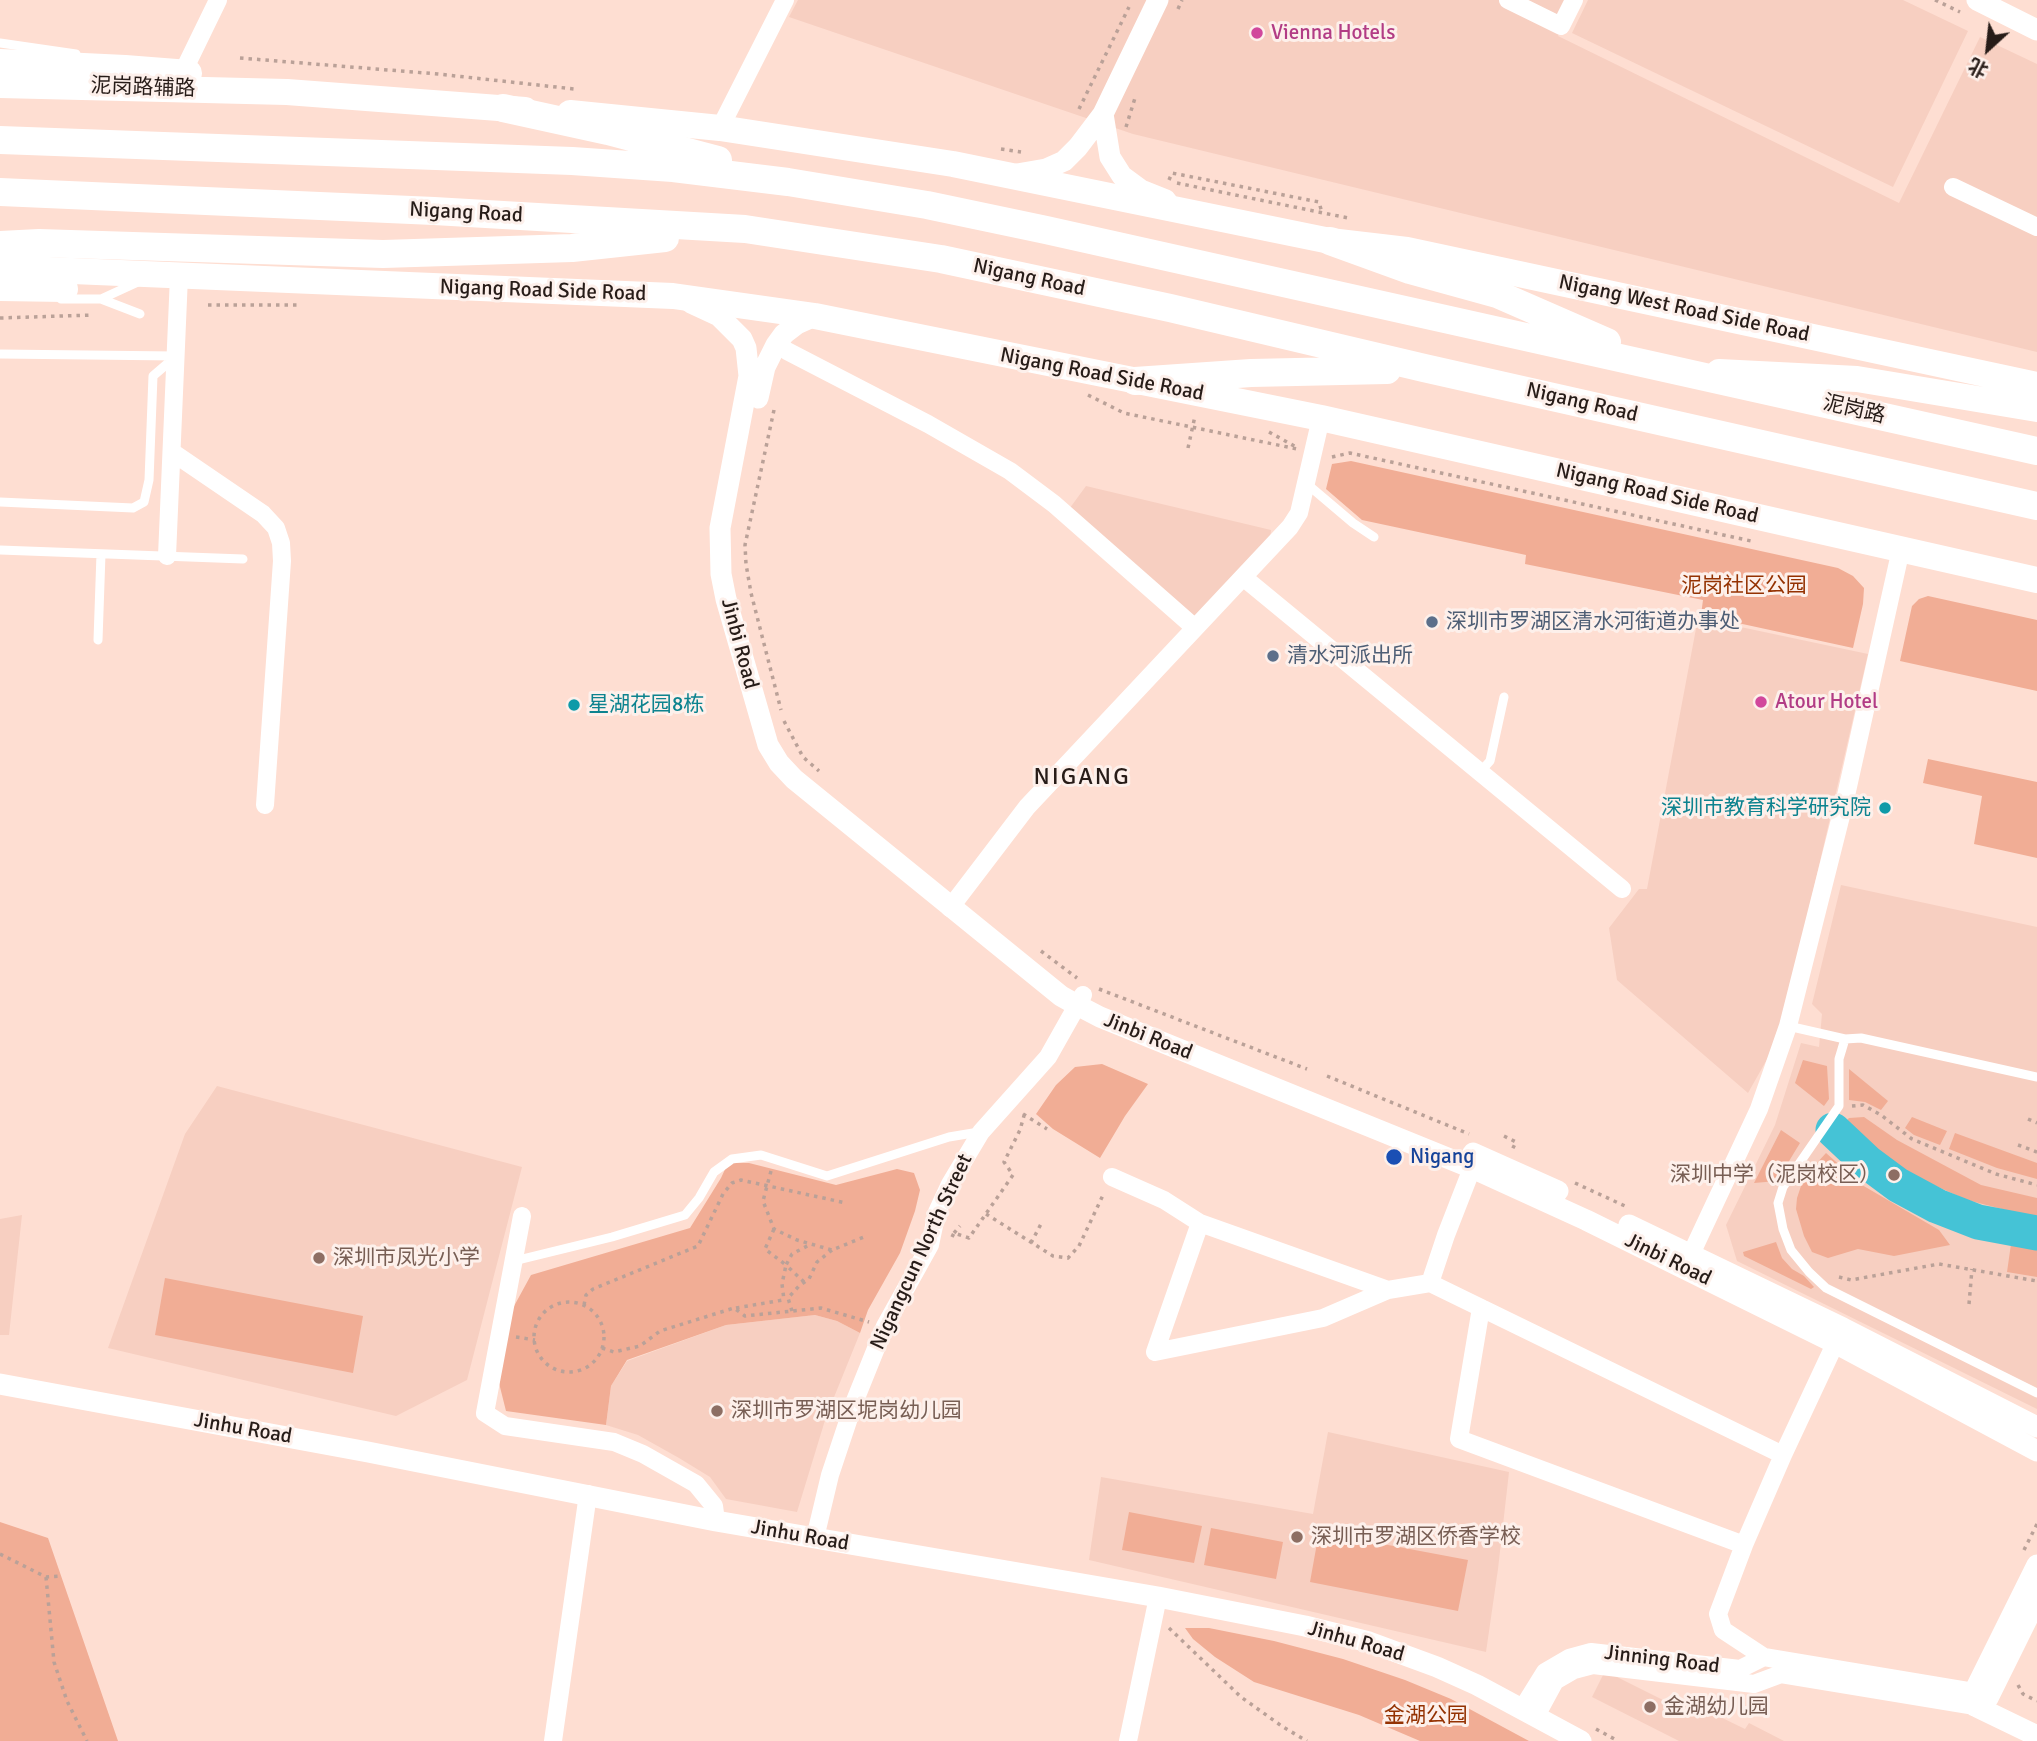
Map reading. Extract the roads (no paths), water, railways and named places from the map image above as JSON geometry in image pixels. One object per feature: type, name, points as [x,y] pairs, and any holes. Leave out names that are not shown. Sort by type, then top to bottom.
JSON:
[{"type":"highway","points":[[503,108],[703,155],[788,182]]},
{"type":"highway","points":[[0,140],[572,161],[673,168],[788,182],[927,205],[1033,227],[1671,369]]},
{"type":"highway","name":"Nigang Road","points":[[0,192],[745,229],[942,259],[1170,308],[2037,506]]},
{"type":"highway","points":[[0,245],[39,243],[383,254],[572,248],[745,229]]},
{"type":"highway","points":[[1330,242],[1410,270],[1497,294],[1671,369]]},
{"type":"highway","points":[[1135,381],[1251,373],[1424,368]]},
{"type":"highway","name":"泥岗路","points":[[1671,369],[2037,451]]},
{"type":"main road","points":[[0,62],[183,72],[287,93],[602,116],[720,128],[1008,175],[1330,242]]},
{"type":"main road","name":"泥岗路辅路","points":[[0,85],[287,93]]},
{"type":"main road","name":"Nigang West Road Side Road","points":[[1330,242],[1407,250],[2037,385]]},
{"type":"main road","points":[[0,268],[166,276]]},
{"type":"main road","points":[[0,288],[81,289],[166,276]]},
{"type":"main road","name":"Nigang Road Side Road","points":[[166,276],[673,296],[815,316],[1321,418],[2037,580]]},
{"type":"main road","points":[[1671,369],[1857,379],[2037,409]]},
{"type":"street","points":[[183,72],[218,0]]},
{"type":"street","points":[[720,128],[785,0]]},
{"type":"street","points":[[1008,175],[1046,169],[1064,161],[1078,147],[1102,114],[1158,0]]},
{"type":"street","points":[[1508,0],[1561,26],[1574,0]]},
{"type":"street","points":[[1977,0],[2037,30]]},
{"type":"street","points":[[1102,114],[1110,157],[1122,176],[1141,190],[1200,215]]},
{"type":"street","points":[[1953,187],[2037,227]]},
{"type":"street","points":[[166,276],[175,356],[167,556]]},
{"type":"street","name":"Jinbi Road","points":[[673,296],[719,316],[742,339],[748,358],[747,388],[720,528],[721,574],[768,745],[779,763],[794,779],[1066,986],[1475,1161],[1839,1336],[2037,1427]]},
{"type":"street","name":"Jinbi Road","points":[[815,316],[797,324],[784,334],[770,354],[765,367],[732,529],[733,573],[738,596],[775,730],[793,761],[954,903]]},
{"type":"street","points":[[787,351],[928,424],[1010,471],[1054,504],[1195,628]]},
{"type":"street","points":[[954,903],[1027,807],[1290,527],[1299,513],[1321,418]]},
{"type":"street","points":[[172,452],[263,514],[276,528],[281,543],[265,804]]},
{"type":"street","points":[[1687,1262],[1759,1109],[1788,1026],[1842,813],[1901,549]]},
{"type":"street","points":[[1243,577],[1622,889]]},
{"type":"street","name":"Nigangcun North Street","points":[[815,1538],[840,1440],[885,1326],[930,1245],[937,1212],[950,1184],[981,1132],[1037,1071],[1057,1042],[1083,991]]},
{"type":"street","points":[[1430,1283],[1475,1161]]},
{"type":"street","points":[[1112,1177],[1164,1200],[1200,1223],[1388,1290]]},
{"type":"street","points":[[522,1216],[485,1413],[505,1426],[614,1442],[643,1454],[696,1484],[714,1506],[716,1521]]},
{"type":"street","points":[[1200,1223],[1155,1352],[1323,1318],[1388,1290],[1430,1283],[1783,1455]]},
{"type":"street","points":[[1480,1308],[1459,1438],[1744,1545]]},
{"type":"street","points":[[1764,1657],[1723,1630],[1718,1615],[1744,1545],[1783,1455],[1839,1336]]},
{"type":"street","name":"Jinbi Road","points":[[1839,1336],[2037,1451]]},
{"type":"street","name":"Jinhu Road","points":[[0,1384],[588,1494],[716,1521],[1158,1597],[1305,1626],[1369,1642],[1437,1667],[1581,1741]]},
{"type":"street","points":[[553,1741],[588,1494]]},
{"type":"street","points":[[1979,1699],[2037,1565]]},
{"type":"street","points":[[1128,1741],[1158,1597]]},
{"type":"street","points":[[1979,1699],[2037,1599]]},
{"type":"street","name":"Jinning Road","points":[[1529,1713],[1545,1672],[1569,1658],[1591,1651],[1740,1669],[1764,1657],[1979,1699]]},
{"type":"street","name":"Jinning Road","points":[[1529,1713],[1555,1681],[1574,1670],[1593,1665],[1754,1684],[1780,1674],[1979,1699]]},
{"type":"street","points":[[1979,1699],[2037,1723]]},
{"type":"street","points":[[1979,1699],[2037,1736]]},
{"type":"lane","points":[[0,43],[77,54],[125,68]]},
{"type":"lane","points":[[0,298],[101,299],[166,276]]},
{"type":"lane","points":[[101,299],[140,314]]},
{"type":"lane","points":[[0,354],[175,356]]},
{"type":"lane","points":[[0,502],[133,509],[144,502],[149,480],[153,376],[175,356]]},
{"type":"lane","points":[[1307,484],[1374,537]]},
{"type":"lane","points":[[0,550],[243,559]]},
{"type":"lane","points":[[98,640],[101,554]]},
{"type":"lane","points":[[1480,772],[1490,761],[1504,697]]},
{"type":"lane","points":[[1788,1026],[1845,1039],[1861,1038],[2037,1077]]},
{"type":"lane","points":[[1845,1039],[1839,1059],[1839,1106],[1783,1187],[1778,1203],[1783,1229],[1791,1250],[1826,1287],[2037,1393]]},
{"type":"lane","points":[[514,1261],[612,1237],[685,1215],[699,1198],[714,1172],[732,1158],[761,1155],[827,1176],[950,1137],[981,1132]]},
{"type":"waterway","points":[[1833,1130],[1867,1162],[1898,1185],[1937,1206],[1978,1222],[2037,1233]]},
{"type":"place","name":"Vienna Hotels","points":[[1257,33]]},
{"type":"place","name":"深圳市罗湖区清水河街道办事处","points":[[1432,622]]},
{"type":"place","name":"清水河派出所","points":[[1273,656]]},
{"type":"place","name":"Atour Hotel","points":[[1761,702]]},
{"type":"place","name":"星湖花园8栋","points":[[574,705]]},
{"type":"place","name":"深圳市教育科学研究院","points":[[1885,808]]},
{"type":"place","name":"Nigang","points":[[1394,1157]]},
{"type":"place","name":"深圳中学（泥岗校区）","points":[[1894,1175]]},
{"type":"place","name":"深圳市凤光小学","points":[[319,1258]]},
{"type":"place","name":"深圳市罗湖区坭岗幼儿园","points":[[717,1411]]},
{"type":"place","name":"深圳市罗湖区侨香学校","points":[[1297,1537]]},
{"type":"place","name":"金湖幼儿园","points":[[1650,1707]]},
{"type":"district","name":"NIGANG","points":[[1082,778]]},
{"type":"park label","name":"泥岗社区公园","points":[[1744,586]]},
{"type":"park label","name":"金湖公园","points":[[1426,1716]]}]
